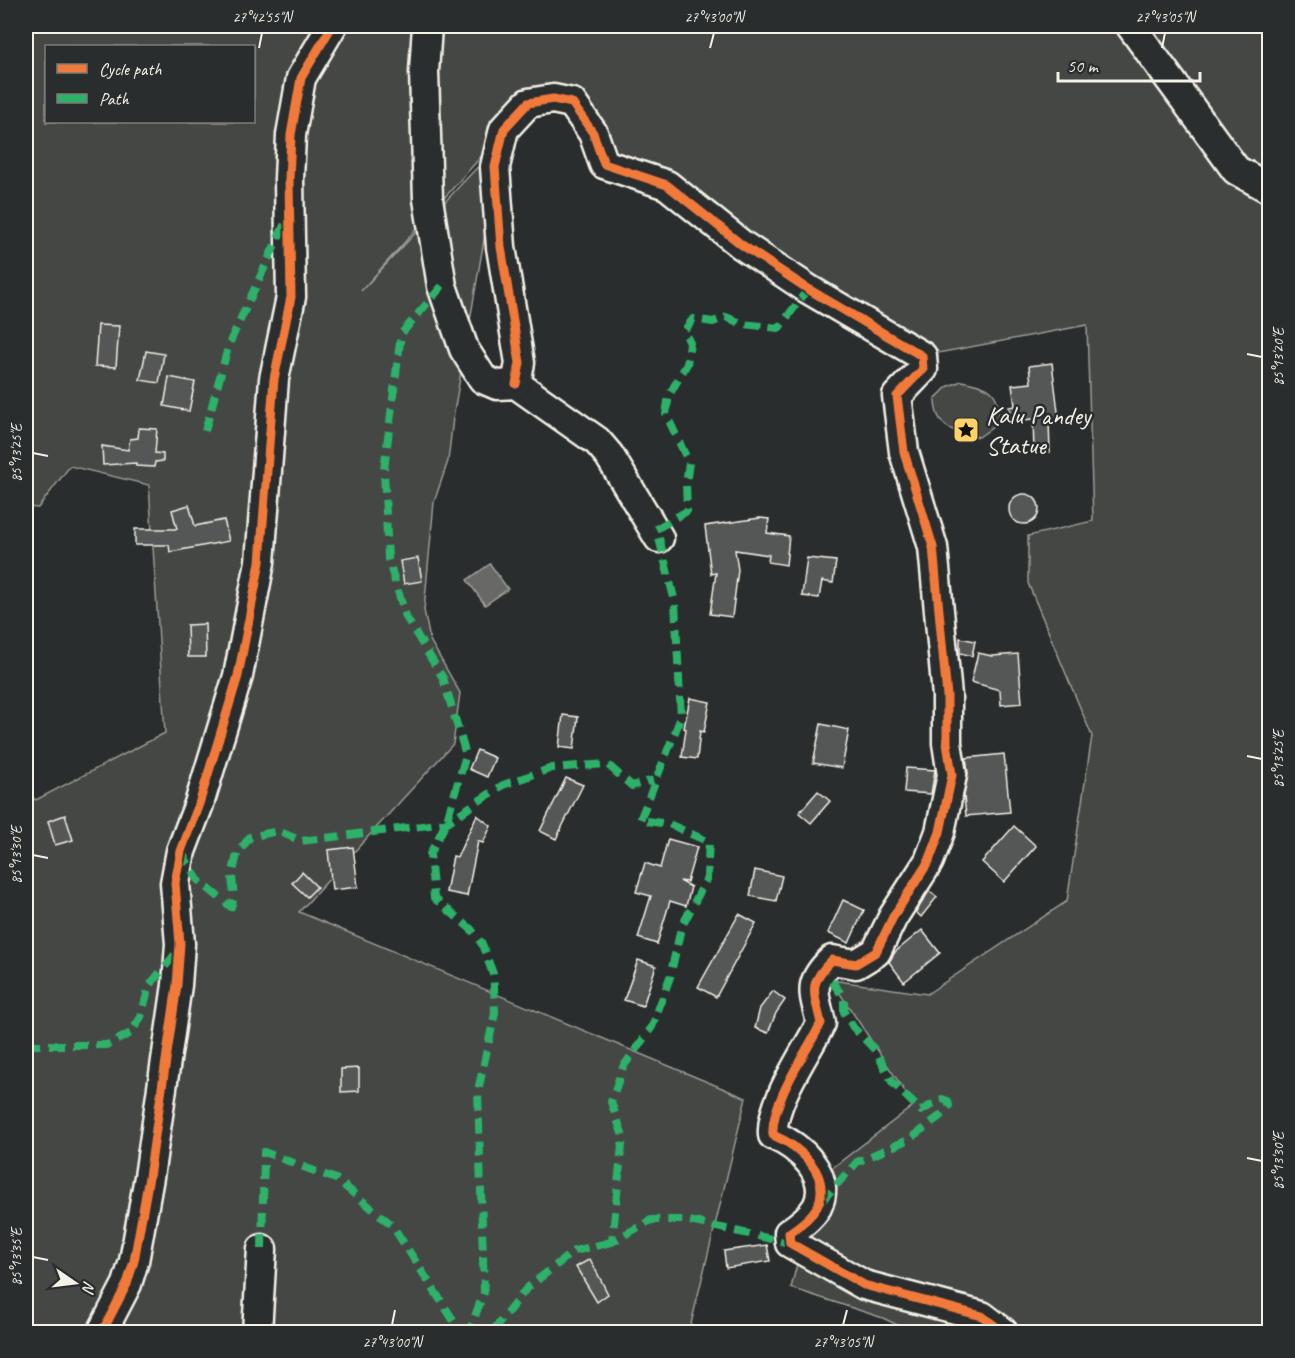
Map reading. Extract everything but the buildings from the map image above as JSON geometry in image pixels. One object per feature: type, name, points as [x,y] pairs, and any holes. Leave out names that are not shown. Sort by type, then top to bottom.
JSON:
[{"type":"street","points":[[102,1332],[127,1284],[134,1262],[149,1177],[177,985],[180,944],[175,883],[181,851],[199,804],[238,676],[260,562],[274,380],[291,297],[289,179],[291,135],[302,78],[332,26]]},
{"type":"street","points":[[427,26],[424,72],[428,199],[442,286],[464,349],[483,379],[497,385],[516,384],[597,441],[609,455],[659,538]]},
{"type":"street","points":[[1131,26],[1236,170],[1269,189]]},
{"type":"street","points":[[516,384],[520,363],[501,247],[495,167],[504,129],[528,104],[552,99],[572,103],[593,133],[604,164],[667,185],[742,245],[808,289],[922,356],[923,369],[897,396],[904,452],[933,547],[939,587],[952,775],[947,801],[940,832],[929,861],[893,917],[876,952],[856,964],[832,960],[817,976],[813,992],[821,1023],[785,1092],[772,1123],[773,1134],[789,1141],[816,1169],[820,1185],[817,1207],[789,1233],[790,1243],[864,1285],[982,1316],[1003,1332]]},
{"type":"street","points":[[256,1332],[262,1250]]},
{"type":"shaded area","points":[[26,26],[1269,26],[1269,1332],[912,1332],[883,1318],[791,1288],[818,1179],[914,1105],[831,980],[927,994],[1067,901],[1092,736],[1028,583],[1028,536],[1093,521],[1087,325],[922,356],[604,164],[572,103],[528,104],[361,291],[501,142],[453,418],[448,461],[434,502],[424,610],[430,640],[460,693],[453,744],[299,912],[746,1098],[689,1332],[26,1332],[26,794],[36,800],[165,733],[149,485],[70,466],[38,508],[26,507]]},
{"type":"shaded area","points":[[961,381],[986,388],[996,397],[997,424],[979,437],[948,427],[939,417],[936,409],[935,399],[947,387]]},
{"type":"shaded area","points":[[490,564],[508,589],[485,605],[467,580]]},
{"type":"marked path","points":[[205,431],[229,344],[287,219]]},
{"type":"marked path","points":[[442,286],[401,334],[384,470],[388,559],[406,617],[443,678],[466,755],[446,823],[430,854],[434,898],[471,929],[482,944],[493,974],[495,1013],[478,1091],[484,1292],[469,1332]]},
{"type":"marked path","points":[[656,529],[687,511],[686,483],[689,463],[666,414],[669,395],[687,364],[690,343],[684,331],[693,319],[713,322],[726,317],[743,324],[779,328],[808,289]]},
{"type":"marked path","points":[[659,538],[675,602],[681,717],[640,820],[669,824],[709,842],[707,878],[681,928],[670,977],[652,1027],[623,1067],[611,1102],[623,1136],[612,1242],[651,1220],[685,1220],[790,1243]]},
{"type":"marked path","points":[[181,851],[198,880],[231,907],[234,898],[232,876],[237,854],[250,837],[278,831],[301,841],[446,823],[503,785],[552,768],[607,764],[632,786],[653,780]]},
{"type":"marked path","points":[[26,1045],[107,1045],[131,1033],[141,1017],[149,986],[177,952]]},
{"type":"marked path","points":[[821,1202],[857,1162],[908,1140],[940,1116],[949,1106],[948,1101],[942,1099],[921,1111],[892,1082],[876,1051],[853,1027],[844,1012],[844,998],[823,969]]},
{"type":"marked path","points":[[262,1249],[264,1152],[336,1179],[392,1225],[461,1332]]},
{"type":"marked path","points":[[492,1332],[526,1289],[574,1251],[612,1242]]},
{"type":"cycle path","points":[[102,1332],[127,1284],[134,1261],[149,1177],[177,985],[180,944],[175,883],[181,851],[199,804],[238,676],[260,562],[274,379],[291,297],[289,179],[291,135],[301,78],[332,26]]},
{"type":"cycle path","points":[[516,384],[520,363],[501,247],[495,167],[504,129],[528,103],[553,99],[572,103],[593,133],[604,164],[667,185],[742,245],[808,289],[922,356],[923,369],[897,396],[904,452],[933,547],[947,696],[947,743],[952,775],[940,832],[929,861],[893,917],[876,952],[856,964],[832,960],[816,982],[814,989],[821,1023],[783,1093],[777,1108],[773,1135],[803,1154],[811,1163],[821,1184],[821,1195],[817,1207],[808,1218],[789,1233],[790,1243],[864,1285],[982,1316],[1003,1332]]},
{"type":"place","name":"Kalu Pandey Statue","points":[[966,430]]}]
